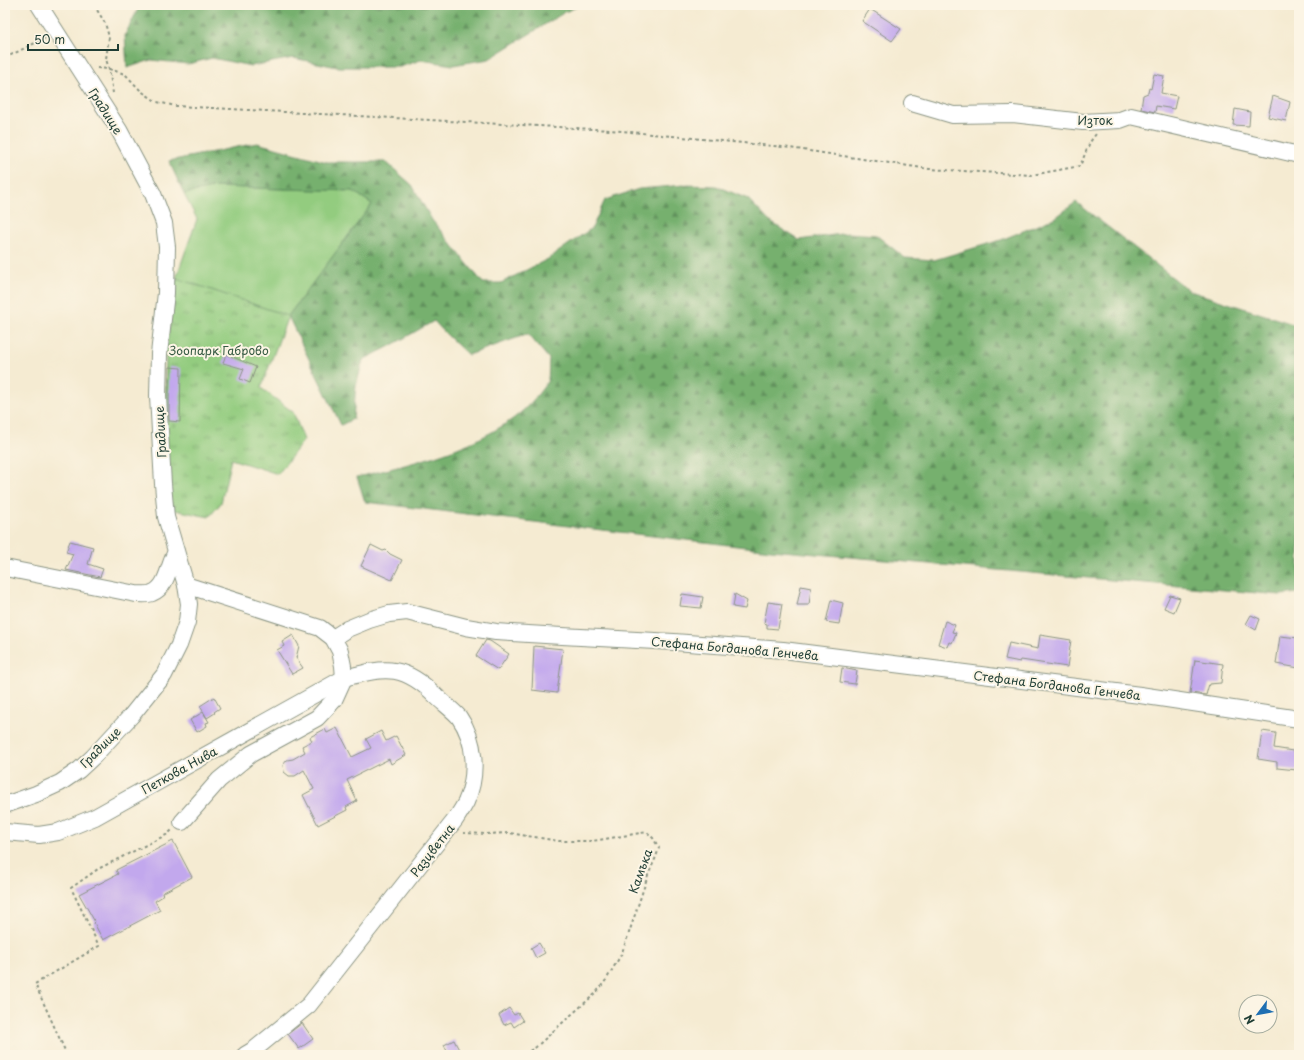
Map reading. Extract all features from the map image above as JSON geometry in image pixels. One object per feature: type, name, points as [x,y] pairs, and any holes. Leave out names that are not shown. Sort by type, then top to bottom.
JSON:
[{"type":"street","name":"Градище","points":[[5,805],[36,794],[60,783],[79,770],[131,716],[164,675],[179,645],[187,622],[189,604],[186,584],[166,517],[163,484],[159,404],[159,354],[166,293],[167,246],[164,223],[153,194],[119,130],[39,5]]},
{"type":"street","name":"Изток","points":[[912,103],[953,115],[1013,114],[1083,122],[1120,120],[1131,116],[1299,155]]},
{"type":"street","points":[[5,568],[136,594],[151,593],[159,588],[166,578],[172,559],[176,552]]},
{"type":"street","points":[[182,822],[219,780],[251,754],[317,718],[334,700],[344,678],[340,651],[333,638],[320,628],[186,584]]},
{"type":"street","name":"Стефана Богданова Генчева","points":[[333,638],[347,629],[369,620],[389,614],[407,612],[466,627],[496,632],[674,642],[782,650],[1140,695],[1299,719]]},
{"type":"street","name":"Разцветна","points":[[245,1055],[309,1005],[455,820],[466,802],[471,784],[474,765],[470,739],[458,717],[418,680],[396,671],[375,671],[344,678]]},
{"type":"street","name":"Петкова Нива","points":[[5,832],[38,835],[58,832],[95,817],[344,678]]},
{"type":"path","points":[[94,5],[105,23],[109,37],[106,59],[110,69],[114,97]]},
{"type":"path","points":[[5,58],[56,31]]},
{"type":"path","points":[[78,66],[110,69],[125,74],[141,91],[157,102],[176,106],[611,130],[783,147],[929,169],[1032,175],[1080,166],[1090,142],[1106,122],[1100,121]]},
{"type":"path","points":[[67,1055],[35,984],[99,946],[71,888],[98,870],[168,834],[182,822]]},
{"type":"path","name":"Камъка","points":[[445,833],[509,833],[559,840],[592,841],[647,832],[659,848],[648,875],[621,955],[606,980],[596,994],[570,1014],[536,1047],[523,1055]]},
{"type":"green space","points":[[140,5],[581,5],[565,12],[489,59],[453,65],[421,60],[400,67],[337,67],[293,58],[251,66],[212,58],[188,64],[151,60],[127,68],[125,35]]},
{"type":"green space","points":[[257,143],[327,162],[386,162],[412,185],[432,220],[483,283],[501,283],[548,259],[592,228],[605,200],[639,189],[684,185],[716,186],[748,199],[769,221],[799,240],[848,233],[876,235],[905,258],[934,260],[1001,240],[1055,218],[1076,202],[1190,291],[1299,326],[1299,593],[1281,595],[771,550],[365,502],[357,477],[431,457],[481,438],[504,425],[523,410],[545,385],[548,380],[549,359],[528,334],[468,355],[434,321],[363,360],[356,386],[353,419],[341,425],[288,316],[372,204],[353,191],[216,187],[184,194],[169,161]]},
{"type":"green space","points":[[216,187],[353,191],[372,204],[288,316],[176,278],[197,219],[184,194]]},
{"type":"green space","name":"Зоопарк Габрово","points":[[176,278],[288,316],[261,388],[293,412],[304,440],[278,474],[231,459],[221,503],[209,517],[170,509],[165,424],[166,351]]},
{"type":"building","points":[[870,9],[901,29],[892,41],[862,21]]},
{"type":"building","points":[[1154,74],[1164,76],[1161,93],[1177,96],[1174,109],[1156,106],[1155,112],[1141,109],[1143,95],[1148,93],[1149,88],[1151,89]]},
{"type":"building","points":[[1273,96],[1290,102],[1286,121],[1268,117]]},
{"type":"building","points":[[1235,109],[1250,112],[1249,126],[1233,125]]},
{"type":"building","points":[[226,354],[256,367],[250,383],[240,379],[244,369],[223,363]]},
{"type":"building","points":[[169,367],[181,368],[180,422],[169,421]]},
{"type":"building","points":[[70,541],[93,547],[88,564],[103,569],[100,577],[66,570],[73,554],[66,552]]},
{"type":"building","points":[[371,545],[383,551],[386,550],[390,554],[402,560],[392,580],[361,566]]},
{"type":"building","points":[[801,586],[811,588],[809,605],[797,605]]},
{"type":"building","points":[[682,594],[703,597],[701,608],[680,606]]},
{"type":"building","points":[[735,594],[747,601],[745,609],[733,607]]},
{"type":"building","points":[[1170,595],[1180,598],[1174,612],[1164,608]]},
{"type":"building","points":[[831,600],[843,603],[839,624],[826,622]]},
{"type":"building","points":[[768,602],[782,604],[778,629],[767,628],[767,624],[764,623]]},
{"type":"building","points":[[1251,615],[1260,619],[1256,630],[1246,624]]},
{"type":"building","points":[[945,621],[955,625],[952,632],[956,633],[952,643],[949,642],[947,647],[938,644]]},
{"type":"building","points":[[293,635],[299,646],[296,658],[303,668],[292,674],[277,650],[284,646],[282,642]]},
{"type":"building","points":[[1040,635],[1071,640],[1067,667],[1005,659],[1009,643],[1038,649]]},
{"type":"building","points":[[1280,636],[1299,638],[1299,668],[1276,664]]},
{"type":"building","points":[[486,640],[490,641],[509,654],[498,670],[476,656]]},
{"type":"building","points":[[534,646],[563,649],[557,693],[532,690]]},
{"type":"building","points":[[1195,660],[1223,664],[1221,683],[1209,684],[1206,695],[1190,693]]},
{"type":"building","points":[[842,668],[857,671],[855,684],[840,682]]},
{"type":"building","points":[[214,697],[220,708],[207,718],[200,706]]},
{"type":"building","points":[[203,712],[209,722],[206,723],[207,726],[197,732],[190,720]]},
{"type":"building","points":[[337,728],[352,757],[371,748],[366,739],[381,731],[386,741],[396,736],[406,755],[391,764],[389,759],[347,780],[357,801],[346,807],[347,810],[318,825],[303,795],[314,789],[304,770],[295,776],[289,776],[284,772],[283,765],[287,760],[293,759],[305,752],[302,746],[312,741],[310,737],[325,729],[327,733]]},
{"type":"building","points":[[1262,731],[1276,733],[1274,748],[1299,752],[1297,770],[1277,768],[1277,762],[1258,759]]},
{"type":"building","points":[[173,841],[192,877],[162,893],[163,896],[155,901],[160,910],[103,940],[94,923],[95,922],[79,894],[118,874],[116,870]]},
{"type":"building","points":[[539,943],[545,953],[536,958],[531,948]]},
{"type":"building","points":[[509,1008],[514,1015],[518,1013],[523,1021],[514,1027],[511,1022],[504,1025],[499,1015]]},
{"type":"building","points":[[302,1023],[313,1039],[299,1049],[288,1034]]},
{"type":"building","points":[[454,1040],[462,1055],[449,1055],[444,1045]]}]
